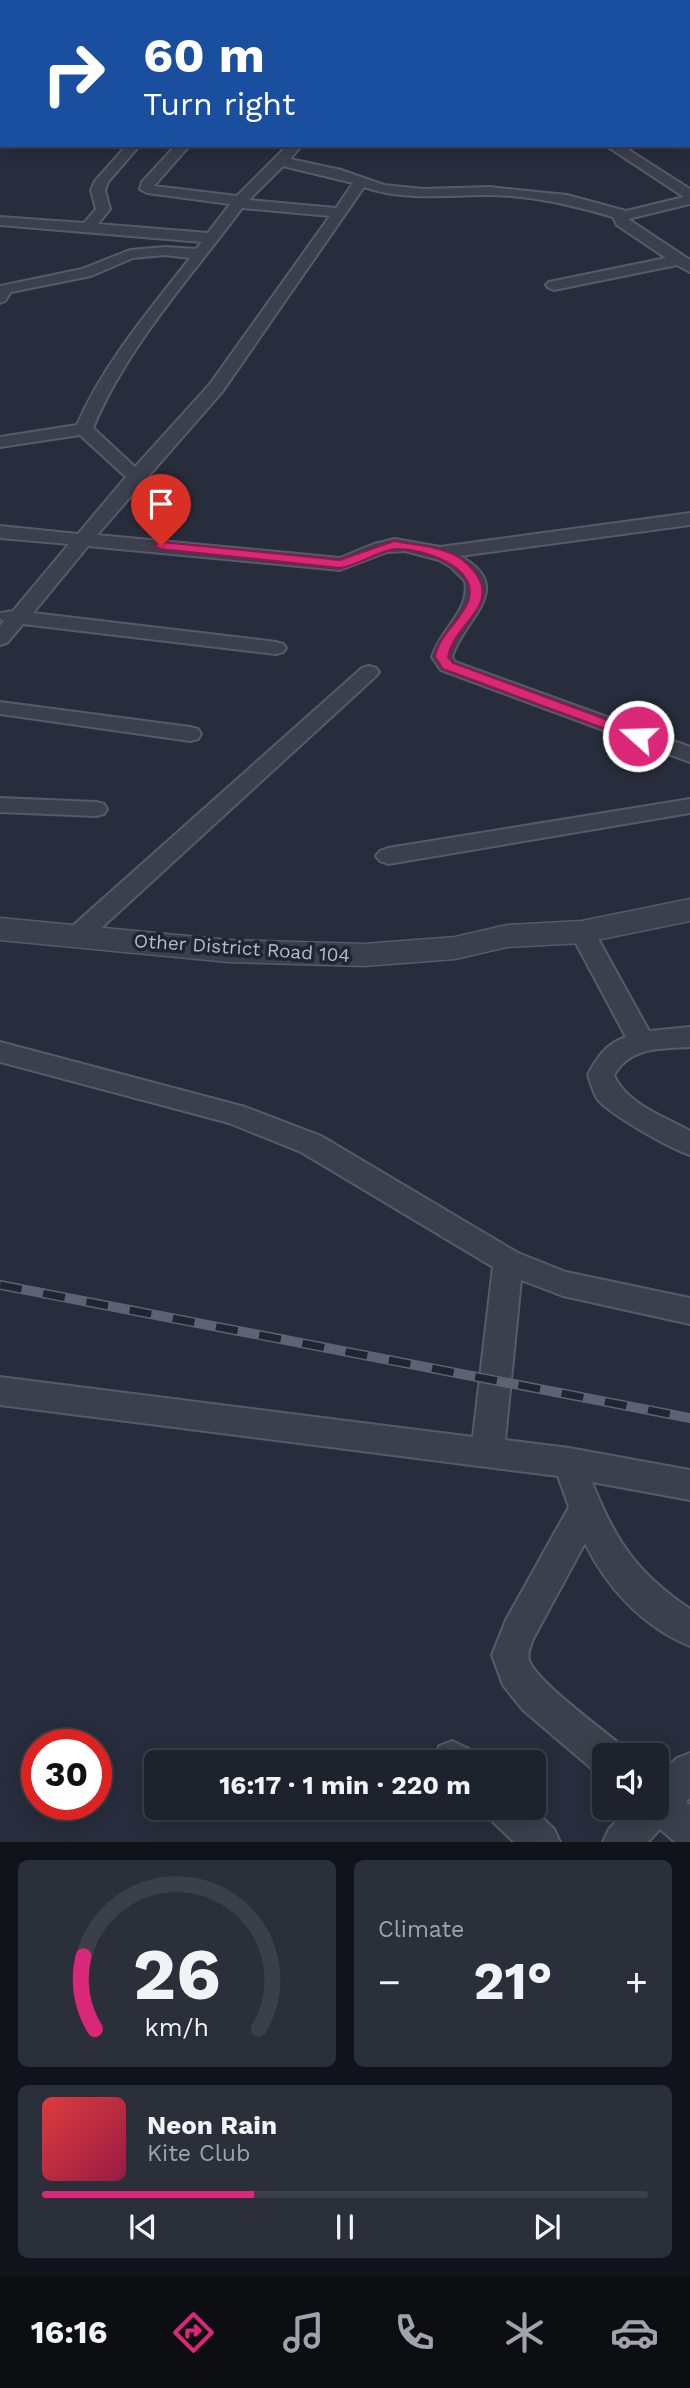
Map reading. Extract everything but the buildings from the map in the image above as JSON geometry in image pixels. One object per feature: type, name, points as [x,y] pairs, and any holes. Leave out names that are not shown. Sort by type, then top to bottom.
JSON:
[{"type":"street","points":[[89,226],[103,209],[99,190],[102,181],[132,147]]},
{"type":"street","points":[[182,147],[147,185],[147,189],[337,212]]},
{"type":"street","points":[[84,429],[96,401],[124,355],[240,202],[294,147]]},
{"type":"street","points":[[614,147],[690,198]]},
{"type":"street","points":[[280,161],[403,192],[481,191],[566,199],[624,215],[690,198]]},
{"type":"street","points":[[0,639],[9,616],[84,538],[216,388],[337,212],[360,183]]},
{"type":"street","points":[[624,215],[620,217],[622,222],[685,263]]},
{"type":"street","points":[[0,221],[213,238]]},
{"type":"street","points":[[0,298],[5,289],[86,274],[130,254],[165,251],[201,254]]},
{"type":"street","points":[[554,285],[685,263]]},
{"type":"street","points":[[84,429],[136,477]]},
{"type":"street","points":[[0,442],[84,429]]},
{"type":"street","points":[[0,531],[340,564],[394,545],[440,553],[690,519]]},
{"type":"street","points":[[440,553],[460,564],[474,579],[477,591],[473,605],[444,645],[442,657],[448,666],[690,755]]},
{"type":"street","points":[[9,616],[276,649]]},
{"type":"street","points":[[77,936],[369,671]]},
{"type":"street","points":[[0,708],[190,734]]},
{"type":"street","points":[[0,805],[96,809]]},
{"type":"street","points":[[388,856],[690,806]]},
{"type":"street","name":"Other District Road 104","points":[[0,929],[241,951],[364,955],[455,948],[507,936],[582,932],[690,910]]},
{"type":"street","points":[[582,932],[642,1042]]},
{"type":"street","points":[[690,1037],[626,1044],[609,1059],[601,1075],[608,1093],[626,1107],[690,1144]]},
{"type":"street","points":[[0,1052],[235,1114],[311,1144],[509,1262],[563,1284],[690,1311]]},
{"type":"street","points":[[488,1453],[509,1262]]},
{"type":"street","points":[[0,1391],[569,1463],[690,1485]]},
{"type":"street","points":[[569,1463],[606,1552],[631,1585],[690,1629]]},
{"type":"street","points":[[586,1508],[518,1632],[510,1655],[515,1673],[536,1697],[592,1745]]},
{"type":"street","points":[[669,1793],[690,1771]]},
{"type":"street","points":[[669,1814],[690,1830]]},
{"type":"street","points":[[518,1820],[541,1842]]},
{"type":"street","points":[[622,1842],[643,1820]]},
{"type":"railway","points":[[0,1285],[690,1418]]},
{"type":"route","points":[[161,546],[340,564],[394,545],[407,545],[440,553],[460,564],[474,579],[477,591],[473,605],[444,645],[442,657],[448,666],[638,736]]}]
